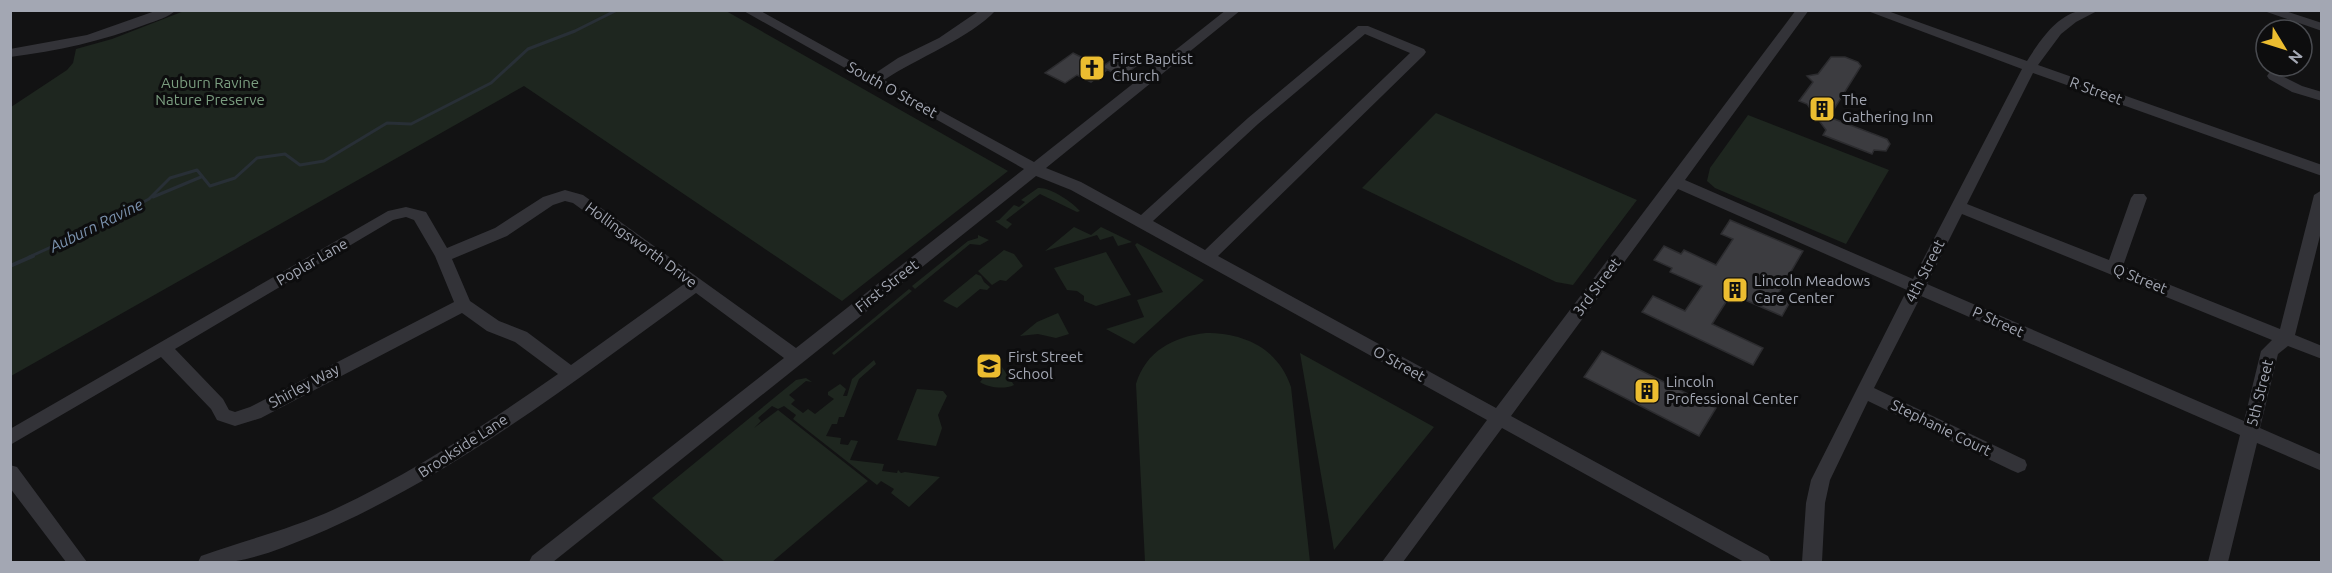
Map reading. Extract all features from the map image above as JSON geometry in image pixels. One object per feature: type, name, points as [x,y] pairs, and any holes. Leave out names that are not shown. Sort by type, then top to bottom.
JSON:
[{"type":"street","points":[[10,53],[65,47],[103,37],[170,10]]},
{"type":"street","name":"South O Street","points":[[748,10],[1035,169]]},
{"type":"street","points":[[874,80],[903,61],[944,41],[990,10]]},
{"type":"street","name":"First Street","points":[[539,562],[1235,10]]},
{"type":"street","name":"3rd Street","points":[[1392,562],[1803,10]]},
{"type":"street","name":"R Street","points":[[1871,10],[2322,171]]},
{"type":"street","name":"4th Street","points":[[1812,562],[1817,485],[1958,206],[2030,67],[2049,36],[2061,25],[2093,10]]},
{"type":"street","points":[[2267,10],[2322,27]]},
{"type":"street","points":[[1142,223],[1253,121],[1363,29],[1419,52],[1206,258]]},
{"type":"street","points":[[2278,78],[2297,89],[2322,97]]},
{"type":"street","name":"O Street","points":[[1035,169],[1076,186],[1761,562]]},
{"type":"street","name":"P Street","points":[[1675,182],[2322,463]]},
{"type":"street","name":"Hollingsworth Drive","points":[[443,256],[501,232],[548,201],[565,195],[578,199],[797,358]]},
{"type":"street","name":"5th Street","points":[[2217,562],[2270,351],[2286,339],[2315,254],[2322,195]]},
{"type":"street","points":[[2114,269],[2139,198]]},
{"type":"street","name":"Q Street","points":[[1958,206],[2322,353]]},
{"type":"street","name":"Poplar Lane","points":[[10,438],[388,216],[406,212],[420,216],[443,256],[463,305]]},
{"type":"street","name":"Brookside Lane","points":[[218,561],[330,521],[430,469],[478,438],[695,285]]},
{"type":"street","points":[[463,305],[493,326],[521,337],[570,374]]},
{"type":"street","name":"Shirley Way","points":[[164,349],[217,404],[223,415],[236,420],[255,413],[463,305]]},
{"type":"street","name":"Stephanie Court","points":[[1864,392],[2018,465]]},
{"type":"street","points":[[10,473],[77,562]]},
{"type":"green space","name":"Auburn Ravine Nature Preserve","points":[[184,11],[726,11],[1008,171],[842,301],[524,86],[11,376],[11,107],[67,70],[73,63],[76,49],[112,39]]},
{"type":"green space","points":[[1436,113],[1637,200],[1573,285],[1556,282],[1362,188]]},
{"type":"green space","points":[[1748,115],[1889,170],[1846,244],[1715,188],[1707,181],[1710,168]]},
{"type":"green space","points":[[1038,188],[1060,195],[1080,211],[1077,212],[1040,194],[1006,220],[1012,224],[1007,229],[995,221],[999,220],[1014,205],[1019,207],[1025,202],[1021,200]]},
{"type":"green space","points":[[1074,227],[1091,235],[1101,227],[1132,242],[1118,246],[1113,236],[1100,240],[1097,235],[1045,251]]},
{"type":"green space","points":[[978,235],[989,240],[980,245],[970,244],[915,289],[912,286],[968,241],[978,238]]},
{"type":"green space","points":[[1137,243],[1204,280],[1134,344],[1106,329],[1144,317],[1137,300],[1163,292],[1135,245]]},
{"type":"green space","points":[[1004,250],[1014,254],[1023,266],[1006,281],[1000,280],[992,285],[978,271]]},
{"type":"green space","points":[[1106,252],[1131,295],[1096,306],[1084,301],[1084,296],[1077,291],[1067,290],[1054,268]]},
{"type":"green space","points":[[976,274],[981,276],[990,287],[987,290],[980,289],[957,308],[943,301]]},
{"type":"green space","points":[[909,289],[912,291],[834,355],[832,353]]},
{"type":"green space","points":[[1058,313],[1069,334],[1056,338],[1038,334],[1020,336],[1037,322]]},
{"type":"green space","points":[[1206,333],[1233,336],[1258,345],[1278,362],[1285,373],[1291,387],[1310,562],[1145,562],[1136,384],[1147,363],[1162,348],[1183,338]]},
{"type":"green space","points":[[1300,353],[1434,427],[1334,550]]},
{"type":"green space","points":[[874,360],[876,364],[859,379],[844,417],[839,417],[837,424],[832,424],[826,436],[841,438],[840,444],[848,445],[851,440],[858,441],[850,460],[884,464],[882,471],[897,473],[898,470],[901,473],[940,477],[909,507],[891,493],[894,489],[881,481],[877,485],[793,419],[796,415],[784,406],[778,409],[772,406],[758,418],[761,421],[754,428],[778,410],[868,481],[772,562],[725,562],[652,498],[796,380],[806,378],[812,382],[806,381],[789,395],[795,400],[791,404],[803,413],[808,409],[815,414],[834,399],[828,395],[828,392],[840,384],[846,389],[843,396],[847,396],[852,379]]},
{"type":"green space","points":[[998,362],[1014,385],[996,387],[980,382]]},
{"type":"green space","points":[[917,389],[943,391],[947,396],[938,415],[942,428],[936,446],[897,440]]},
{"type":"building","name":"First Baptist Church","points":[[1073,53],[1107,70],[1091,82],[1077,75],[1065,83],[1045,73]]},
{"type":"building","points":[[1122,53],[1141,62],[1122,77],[1102,67]]},
{"type":"building","name":"The Gathering Inn","points":[[1831,57],[1845,57],[1858,62],[1861,66],[1829,117],[1887,139],[1890,144],[1886,151],[1874,150],[1872,154],[1823,135],[1826,130],[1807,104],[1799,101],[1813,82],[1807,76],[1818,74]]},
{"type":"building","name":"Lincoln Meadows Care Center","points":[[1730,220],[1803,251],[1778,294],[1791,300],[1782,316],[1731,294],[1712,324],[1763,348],[1753,365],[1642,312],[1653,296],[1685,311],[1702,286],[1670,272],[1672,268],[1654,260],[1664,246],[1681,254],[1684,250],[1716,265],[1733,239],[1721,234]]},
{"type":"building","name":"Lincoln Professional Center","points":[[1602,351],[1716,408],[1699,436],[1584,377]]},
{"type":"waterway","name":"Auburn Ravine","points":[[29,257],[102,224],[149,199],[170,178],[197,170],[210,186],[235,178],[257,158],[285,154],[300,165],[324,161],[387,123],[411,124],[491,83],[528,49],[575,31],[617,10]]},
{"type":"waterway","points":[[153,197],[201,177]]},
{"type":"waterway","name":"Auburn Ravine","points":[[10,266],[33,256]]},
{"type":"place","name":"First Baptist Church","points":[[1092,68]]},
{"type":"place","name":"The Gathering Inn","points":[[1822,109]]},
{"type":"place","name":"Lincoln Meadows Care Center","points":[[1735,290]]},
{"type":"place","name":"First Street School","points":[[989,366]]},
{"type":"place","name":"Lincoln Professional Center","points":[[1647,391]]}]
